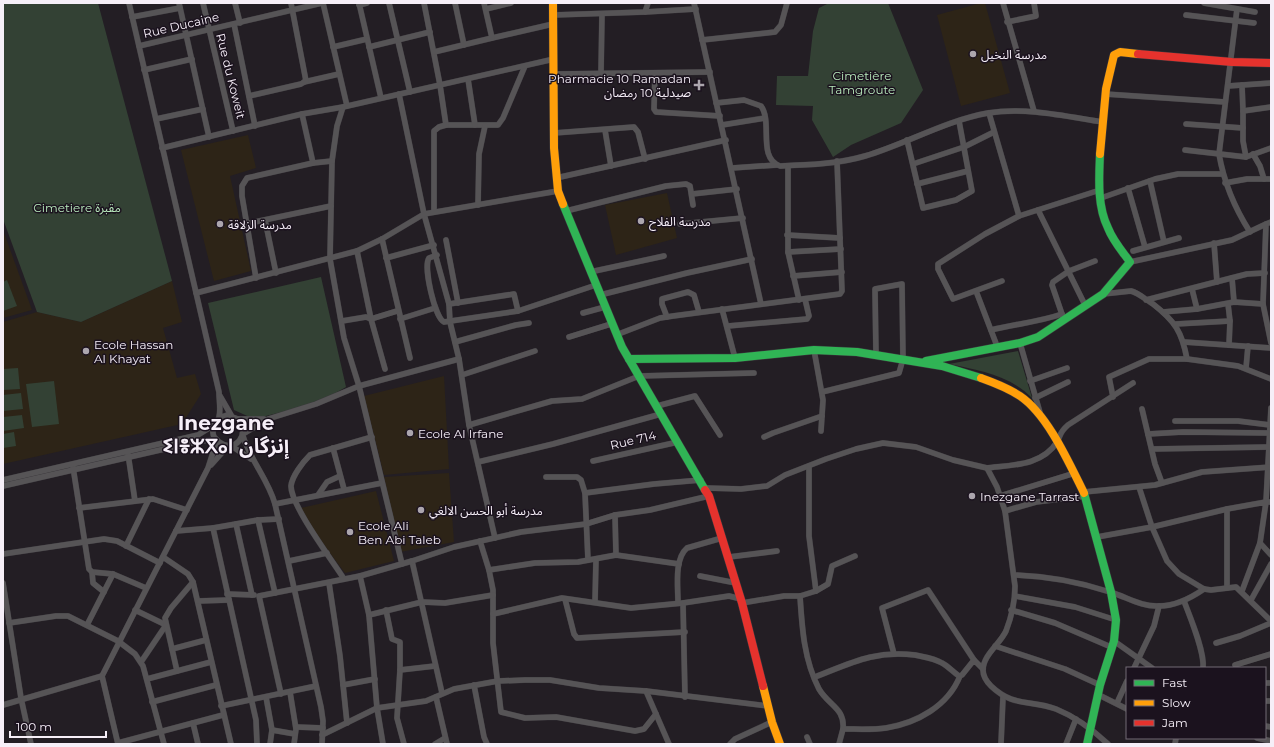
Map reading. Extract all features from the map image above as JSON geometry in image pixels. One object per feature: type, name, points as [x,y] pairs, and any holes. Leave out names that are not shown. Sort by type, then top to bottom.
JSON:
[{"type":"street","points":[[3,486],[18,480],[128,454],[198,435],[214,425],[219,418],[219,392],[129,3]]},
{"type":"street","name":"Rue du Koweit","points":[[203,3],[233,131]]},
{"type":"street","points":[[235,3],[237,24],[255,126]]},
{"type":"street","points":[[291,3],[306,75],[304,82]]},
{"type":"street","points":[[322,3],[339,74],[345,107],[337,126],[332,161],[330,259],[344,338],[359,386],[402,564]]},
{"type":"street","name":"Rue Ducaine","points":[[139,46],[322,3]]},
{"type":"street","points":[[367,3],[359,4],[381,98]]},
{"type":"street","points":[[389,3],[410,92]]},
{"type":"street","points":[[424,3],[446,125]]},
{"type":"street","points":[[455,3],[464,44]]},
{"type":"street","points":[[492,38],[485,6],[511,3]]},
{"type":"street","points":[[553,3],[554,133],[558,191],[616,335],[708,492],[729,558],[772,722],[780,744]]},
{"type":"street","points":[[645,12],[648,3]]},
{"type":"street","points":[[702,40],[775,32],[781,25],[787,3]]},
{"type":"street","points":[[1003,3],[1007,22],[1034,111]]},
{"type":"street","points":[[1007,22],[1036,16],[1034,3]]},
{"type":"street","points":[[1204,3],[1255,12]]},
{"type":"street","points":[[132,17],[180,5],[209,137]]},
{"type":"street","points":[[553,15],[645,12],[695,6],[716,103],[737,188],[761,304]]},
{"type":"street","points":[[1237,9],[1232,62],[1221,126],[1219,154],[1225,183],[1234,204],[1250,232]]},
{"type":"street","points":[[601,73],[602,14]]},
{"type":"street","points":[[1186,15],[1254,23]]},
{"type":"street","points":[[434,52],[553,24]]},
{"type":"street","points":[[369,47],[430,32]]},
{"type":"street","points":[[333,47],[367,39]]},
{"type":"street","points":[[1130,262],[1108,227],[1100,194],[1102,122],[1105,94],[1112,58],[1117,52],[1232,62],[1271,63]]},
{"type":"street","points":[[144,70],[192,59]]},
{"type":"street","points":[[162,148],[302,114],[345,107],[554,59]]},
{"type":"street","points":[[434,212],[434,131],[439,127],[446,125],[498,125],[503,118],[525,66]]},
{"type":"street","points":[[554,74],[710,72]]},
{"type":"street","points":[[654,73],[654,109],[656,112],[720,116]]},
{"type":"street","points":[[249,96],[339,74]]},
{"type":"street","points":[[468,79],[475,125]]},
{"type":"street","points":[[1228,86],[1271,83]]},
{"type":"street","points":[[1242,85],[1243,141],[1246,157]]},
{"type":"street","points":[[399,94],[424,214],[437,255],[449,304],[450,322],[462,375],[469,425],[495,538]]},
{"type":"street","points":[[1105,94],[1225,102]]},
{"type":"street","points":[[716,103],[744,100],[761,106],[765,118],[768,150],[772,160],[777,165]]},
{"type":"street","points":[[1243,111],[1271,107]]},
{"type":"street","points":[[156,119],[202,109]]},
{"type":"street","points":[[732,168],[777,165],[788,166],[837,161],[865,156],[959,121],[989,113],[1034,111],[1102,122]]},
{"type":"street","points":[[989,113],[1019,216]]},
{"type":"street","points":[[302,114],[313,163]]},
{"type":"street","points":[[722,125],[765,118]]},
{"type":"street","points":[[908,140],[922,207],[925,209],[956,200],[971,193],[959,121]]},
{"type":"street","points":[[1186,124],[1243,128]]},
{"type":"street","points":[[478,205],[480,154],[485,126]]},
{"type":"street","points":[[554,133],[605,130],[625,127],[637,130],[645,159]]},
{"type":"street","points":[[605,130],[611,166]]},
{"type":"street","points":[[913,164],[964,147],[994,132]]},
{"type":"street","points":[[556,178],[726,140]]},
{"type":"street","points":[[1185,150],[1246,157],[1271,148]]},
{"type":"street","points":[[1253,154],[1260,166],[1264,179]]},
{"type":"street","points":[[256,278],[245,224],[241,189],[246,179],[313,163],[332,161]]},
{"type":"street","points":[[616,335],[667,317],[840,294],[842,292],[842,272],[837,161]]},
{"type":"street","points":[[728,326],[807,319],[809,316],[793,276],[788,252],[788,166]]},
{"type":"street","points":[[917,184],[968,170]]},
{"type":"street","points":[[1002,281],[953,299],[938,269],[938,264],[985,234],[1019,216],[1038,210],[1178,174],[1223,174]]},
{"type":"street","points":[[1225,183],[1247,178],[1271,179]]},
{"type":"street","points":[[1150,181],[1164,242]]},
{"type":"street","points":[[566,211],[666,186],[688,184],[691,188],[694,205]]},
{"type":"street","points":[[692,194],[737,188]]},
{"type":"street","points":[[1128,188],[1145,247]]},
{"type":"street","points":[[196,293],[357,251],[382,239],[424,214],[558,191]]},
{"type":"street","points":[[245,224],[331,206]]},
{"type":"street","points":[[1038,210],[1085,305]]},
{"type":"street","points":[[680,224],[743,218]]},
{"type":"street","points":[[265,220],[276,273]]},
{"type":"street","points":[[923,362],[997,346],[1020,344],[1038,337],[1063,317],[1103,294],[1130,262],[1232,240],[1268,223],[1263,304],[1271,342]]},
{"type":"street","points":[[787,235],[840,238]]},
{"type":"street","points":[[1133,251],[1179,238]]},
{"type":"street","points":[[382,239],[397,310],[410,358]]},
{"type":"street","points":[[446,240],[458,303]]},
{"type":"street","points":[[1214,243],[1217,282]]},
{"type":"street","points":[[386,258],[434,245]]},
{"type":"street","points":[[788,252],[841,249]]},
{"type":"street","points":[[357,251],[371,319],[385,368]]},
{"type":"street","points":[[437,255],[429,258],[426,263],[435,308],[439,319],[444,322],[518,311],[596,285]]},
{"type":"street","points":[[590,272],[664,256]]},
{"type":"street","points":[[600,295],[687,273],[752,259]]},
{"type":"street","points":[[1063,317],[1052,283],[1069,271],[1095,261]]},
{"type":"street","points":[[793,276],[842,272]]},
{"type":"street","points":[[1146,300],[1247,274],[1265,274]]},
{"type":"street","points":[[1229,345],[1232,278]]},
{"type":"street","points":[[822,392],[897,374],[900,371],[903,359],[902,284],[875,289],[876,355]]},
{"type":"street","points":[[1192,289],[1197,309]]},
{"type":"street","points":[[976,291],[997,346]]},
{"type":"street","points":[[1103,294],[1131,291],[1163,312],[1176,324],[1184,342],[1187,359]]},
{"type":"street","points":[[667,317],[662,304],[662,299],[688,292],[694,295],[698,312]]},
{"type":"street","points":[[449,304],[514,294],[518,311]]},
{"type":"street","points":[[1163,312],[1197,309],[1231,303],[1263,304]]},
{"type":"street","points":[[583,313],[604,307]]},
{"type":"street","points":[[400,319],[435,308]]},
{"type":"street","points":[[722,309],[728,326],[735,358]]},
{"type":"street","points":[[342,320],[366,317],[371,319],[397,310]]},
{"type":"street","points":[[991,330],[1020,322],[1041,321],[1063,317]]},
{"type":"street","points":[[1176,324],[1230,321]]},
{"type":"street","points":[[455,342],[516,325],[529,323]]},
{"type":"street","points":[[569,337],[612,324]]},
{"type":"street","points":[[1184,342],[1271,348]]},
{"type":"street","points":[[1020,344],[1041,418]]},
{"type":"street","points":[[1246,368],[1248,346]]},
{"type":"street","points":[[629,359],[735,358],[814,350],[839,350],[923,362],[977,376],[1001,385],[1021,397],[1041,418],[1057,442],[1085,494],[1098,537],[1111,592],[1116,620],[1112,644],[1097,694],[1087,744]]},
{"type":"street","points":[[814,350],[822,392],[821,431]]},
{"type":"street","points":[[462,375],[535,351]]},
{"type":"street","points":[[208,468],[229,446],[238,442],[243,435],[268,419],[316,404],[359,386],[459,359]]},
{"type":"street","points":[[1113,397],[1109,377],[1148,359],[1187,359],[1246,368],[1271,379]]},
{"type":"street","points":[[1030,381],[1067,368]]},
{"type":"street","points":[[469,425],[552,401],[582,399],[639,376],[754,373]]},
{"type":"street","points":[[1035,398],[1068,382]]},
{"type":"street","points":[[227,594],[259,596],[329,583],[360,576],[454,547],[480,541],[542,528],[586,524],[615,515],[650,510],[708,492],[762,487],[809,466],[856,449],[883,443],[916,447],[953,460],[987,468],[1021,464],[1043,457],[1057,442],[1060,432],[1068,425],[1133,383]]},
{"type":"street","points":[[219,392],[231,415]]},
{"type":"street","points":[[657,406],[694,395],[720,435]]},
{"type":"street","points":[[1242,591],[1260,543],[1269,502],[1269,432],[1271,408]]},
{"type":"street","points":[[1142,409],[1162,483]]},
{"type":"street","points":[[478,462],[553,444],[661,414]]},
{"type":"street","points":[[219,418],[231,415],[238,418],[268,419]]},
{"type":"street","points":[[764,437],[773,432],[822,416]]},
{"type":"street","points":[[238,418],[244,428],[243,435],[253,460],[264,476],[279,519],[322,714],[322,744]]},
{"type":"street","points":[[1175,422],[1238,421],[1270,425]]},
{"type":"street","points":[[214,425],[213,433],[216,440],[208,468],[162,560],[118,641],[102,676],[118,744],[160,731],[223,715]]},
{"type":"street","points":[[1148,434],[1183,432],[1269,432]]},
{"type":"street","points":[[344,579],[294,501],[291,486],[292,480],[313,452],[372,438]]},
{"type":"street","points":[[128,454],[195,442],[216,440],[253,460]]},
{"type":"street","name":"Rue 714","points":[[593,461],[678,442]]},
{"type":"street","points":[[333,448],[344,489]]},
{"type":"street","points":[[1152,449],[1269,448]]},
{"type":"street","points":[[128,454],[135,501]]},
{"type":"street","points":[[809,466],[809,536],[816,591]]},
{"type":"street","points":[[73,467],[87,567],[92,572],[113,574],[146,588]]},
{"type":"street","points":[[983,669],[995,646],[1006,630],[1015,596],[1014,575],[1010,557],[1005,511],[987,468]]},
{"type":"street","points":[[1005,511],[1036,502],[1162,483],[1202,472],[1269,468]]},
{"type":"street","points":[[1000,496],[1075,473]]},
{"type":"street","points":[[318,495],[327,482],[340,476]]},
{"type":"street","points":[[546,477],[579,477],[585,494],[588,560]]},
{"type":"street","points":[[3,480],[18,480]]},
{"type":"street","points":[[585,494],[654,484],[701,480]]},
{"type":"street","points":[[275,504],[344,489],[382,483]]},
{"type":"street","points":[[1139,487],[1161,550],[1175,570],[1204,589],[1211,590],[1236,587],[1242,591],[1271,622],[1240,636],[1216,642]]},
{"type":"street","points":[[79,508],[149,499],[158,500],[187,510]]},
{"type":"street","points":[[126,546],[149,499]]},
{"type":"street","points":[[1098,537],[1152,527],[1227,509],[1269,502]]},
{"type":"street","points":[[1227,509],[1227,588]]},
{"type":"street","points":[[615,515],[616,555]]},
{"type":"street","points":[[176,531],[213,528],[258,520],[279,519]]},
{"type":"street","points":[[258,520],[275,593]]},
{"type":"street","points":[[236,524],[252,595]]},
{"type":"street","points":[[213,528],[252,700],[256,720],[257,744]]},
{"type":"street","points":[[685,697],[684,632],[680,603],[679,564],[683,551],[687,548],[722,538]]},
{"type":"street","points":[[3,554],[109,539],[162,560],[188,574],[193,582],[198,601],[216,685],[231,744]]},
{"type":"street","points":[[480,541],[489,570],[493,595],[493,643],[501,712],[508,715],[525,718],[556,717],[635,731],[644,729],[656,714]]},
{"type":"street","points":[[1260,543],[1271,554]]},
{"type":"street","points":[[729,558],[777,552]]},
{"type":"street","points":[[289,561],[327,553]]},
{"type":"street","points":[[489,570],[511,566],[588,560],[616,555],[679,564]]},
{"type":"street","points":[[493,614],[565,599],[631,608],[729,596],[741,601],[784,596],[800,596],[816,591],[828,584],[832,566],[855,556]]},
{"type":"street","points":[[595,602],[596,559]]},
{"type":"street","points":[[412,561],[442,693]]},
{"type":"street","points":[[1251,600],[1271,564]]},
{"type":"street","points":[[92,572],[93,583],[104,592]]},
{"type":"street","points":[[87,625],[113,574]]},
{"type":"street","points":[[1014,575],[1036,576],[1068,581],[1111,592],[1136,603],[1159,606],[1184,600],[1204,589]]},
{"type":"street","points":[[360,576],[368,615],[383,744]]},
{"type":"street","points":[[700,576],[736,584]]},
{"type":"street","points":[[177,671],[166,625],[166,618],[171,608],[193,582]]},
{"type":"street","points":[[3,583],[21,698],[32,744]]},
{"type":"street","points":[[329,583],[347,723]]},
{"type":"street","points":[[894,654],[882,608],[928,590],[974,660],[983,669],[986,680],[1003,697],[1051,707],[1090,727],[1108,744]]},
{"type":"street","points":[[368,615],[422,602],[445,603],[493,595]]},
{"type":"street","points":[[259,596],[282,694]]},
{"type":"street","points":[[800,596],[804,645],[815,677],[825,696],[840,712],[844,720],[839,744]]},
{"type":"street","points":[[1015,596],[1075,607],[1116,620]]},
{"type":"street","points":[[565,599],[574,634],[577,638],[684,632]]},
{"type":"street","points":[[198,601],[229,600]]},
{"type":"street","points":[[1184,600],[1196,635],[1203,661],[1203,667]]},
{"type":"street","points":[[1135,667],[1140,659],[1154,626],[1159,606]]},
{"type":"street","points":[[135,610],[166,625]]},
{"type":"street","points":[[386,610],[392,640],[400,642],[399,704],[397,720],[404,744]]},
{"type":"street","points":[[1011,610],[1054,623],[1112,644],[1140,659],[1151,667]]},
{"type":"street","points":[[9,623],[62,615],[72,617],[118,641],[135,654],[141,662],[164,744]]},
{"type":"street","points":[[141,662],[166,625]]},
{"type":"street","points":[[172,649],[206,640]]},
{"type":"street","points":[[995,646],[1065,669],[1100,685]]},
{"type":"street","points":[[815,677],[865,658],[881,654],[894,654],[933,659],[960,676]]},
{"type":"street","points":[[1235,665],[1271,654]]},
{"type":"street","points":[[843,729],[883,728],[896,726],[926,714],[935,709],[955,689],[960,676],[974,660]]},
{"type":"street","points":[[146,679],[211,662]]},
{"type":"street","points":[[400,670],[435,666]]},
{"type":"street","points":[[3,705],[21,698],[102,676]]},
{"type":"street","points":[[343,685],[375,679]]},
{"type":"street","points":[[322,735],[378,708],[426,701],[454,689],[498,682],[550,680],[599,688],[646,691],[768,706]]},
{"type":"street","points":[[1117,703],[1126,683]]},
{"type":"street","points":[[152,702],[216,685]]},
{"type":"street","points":[[474,685],[484,737],[487,744]]},
{"type":"street","points":[[221,706],[316,686]]},
{"type":"street","points":[[646,691],[669,744]]},
{"type":"street","points":[[290,692],[296,727],[294,744]]},
{"type":"street","points":[[1097,694],[1126,708]]},
{"type":"street","points":[[266,697],[272,730],[270,744]]},
{"type":"street","points":[[434,744],[446,741],[436,697]]},
{"type":"street","points":[[1001,744],[1003,697]]},
{"type":"street","points":[[1066,744],[1076,719]]},
{"type":"street","points":[[730,744],[734,739],[772,722]]},
{"type":"street","points":[[192,723],[198,744]]},
{"type":"street","points":[[296,727],[323,728]]},
{"type":"street","points":[[272,730],[295,734]]},
{"type":"street","points":[[483,744],[484,737]]},
{"type":"street","points":[[807,737],[810,744]]},
{"type":"shaded area","name":"مدرسة النخيل","points":[[985,3],[1010,93],[961,106],[937,15]]},
{"type":"shaded area","name":"مدرسة الزلاقة","points":[[248,135],[256,168],[230,176],[251,271],[214,281],[181,150]]},
{"type":"shaded area","name":"مدرسة الفلاح","points":[[667,193],[677,238],[616,255],[605,205]]},
{"type":"shaded area","points":[[3,230],[32,310],[3,318]]},
{"type":"shaded area","name":"Ecole Hassan Al Khayat","points":[[172,281],[182,322],[163,328],[177,378],[195,374],[201,394],[182,424],[3,464],[3,322],[37,312],[81,322]]},
{"type":"shaded area","name":"Ecole Al Irfane","points":[[444,376],[449,469],[384,475],[364,396]]},
{"type":"shaded area","name":"مدرسة أبو الحسن الالغي","points":[[449,473],[454,542],[400,552],[384,477]]},
{"type":"shaded area","name":"Ecole Ali Ben Abi Taleb","points":[[376,491],[394,561],[345,573],[299,512],[301,508]]},
{"type":"green space","name":"Cimetiere مقبرة","points":[[3,3],[98,3],[172,281],[81,322],[37,312],[3,219]]},
{"type":"green space","name":"Cimetière Tamgroute","points":[[829,3],[888,3],[923,90],[901,123],[851,145],[833,157],[812,120],[813,106],[776,105],[777,76],[808,76],[813,31],[819,8]]},
{"type":"green space","points":[[321,277],[346,387],[318,403],[254,419],[234,410],[208,303]]},
{"type":"green space","points":[[7,280],[17,306],[3,311],[3,282]]},
{"type":"green space","points":[[1018,351],[1032,398],[1023,390],[1004,379],[982,371],[949,364]]},
{"type":"green space","points":[[18,368],[20,389],[3,390],[3,369]]},
{"type":"green space","points":[[54,381],[59,424],[32,427],[26,384]]},
{"type":"green space","points":[[21,393],[23,409],[3,411],[3,395]]},
{"type":"green space","points":[[22,415],[24,428],[3,431],[3,417]]},
{"type":"green space","points":[[14,432],[16,446],[3,448],[3,434]]},
{"type":"traffic: fast","points":[[926,361],[1020,343],[1038,337],[1103,294],[1130,262],[1112,237],[1104,219],[1100,201],[1100,154]]},
{"type":"traffic: fast","points":[[563,204],[622,347],[705,490]]},
{"type":"traffic: fast","points":[[629,359],[735,358],[814,350],[857,352],[942,366],[981,378]]},
{"type":"traffic: fast","points":[[1084,493],[1111,592],[1116,620],[1114,641],[1100,685],[1087,744]]},
{"type":"traffic: slow","points":[[553,3],[554,148],[558,191],[563,204]]},
{"type":"traffic: slow","points":[[1100,154],[1106,89],[1114,55],[1120,52],[1138,54]]},
{"type":"traffic: slow","points":[[981,378],[1020,396],[1040,415],[1065,454],[1084,493]]},
{"type":"traffic: slow","points":[[763,686],[772,722],[780,744]]},
{"type":"traffic: jam","points":[[1138,54],[1232,62],[1271,63]]},
{"type":"traffic: jam","points":[[705,490],[709,496],[742,603],[763,686]]},
{"type":"place","name":"مدرسة النخيل","points":[[973,54]]},
{"type":"place","name":"Pharmacie 10 Ramadan صيدلية 10 رمضان","points":[[699,85]]},
{"type":"place","name":"مدرسة الفلاح","points":[[641,221]]},
{"type":"place","name":"مدرسة الزلاقة","points":[[220,224]]},
{"type":"place","name":"Ecole Hassan Al Khayat","points":[[86,351]]},
{"type":"place","name":"Ecole Al Irfane","points":[[410,433]]},
{"type":"place","name":"Inezgane Tarrast","points":[[972,496]]},
{"type":"place","name":"مدرسة أبو الحسن الالغي","points":[[421,510]]},
{"type":"place","name":"Ecole Ali Ben Abi Taleb","points":[[350,532]]},
{"type":"district","name":"Inezgane ⵉⵏⴻⵣⴳⴰⵏ إنزگان","points":[[226,434]]}]
